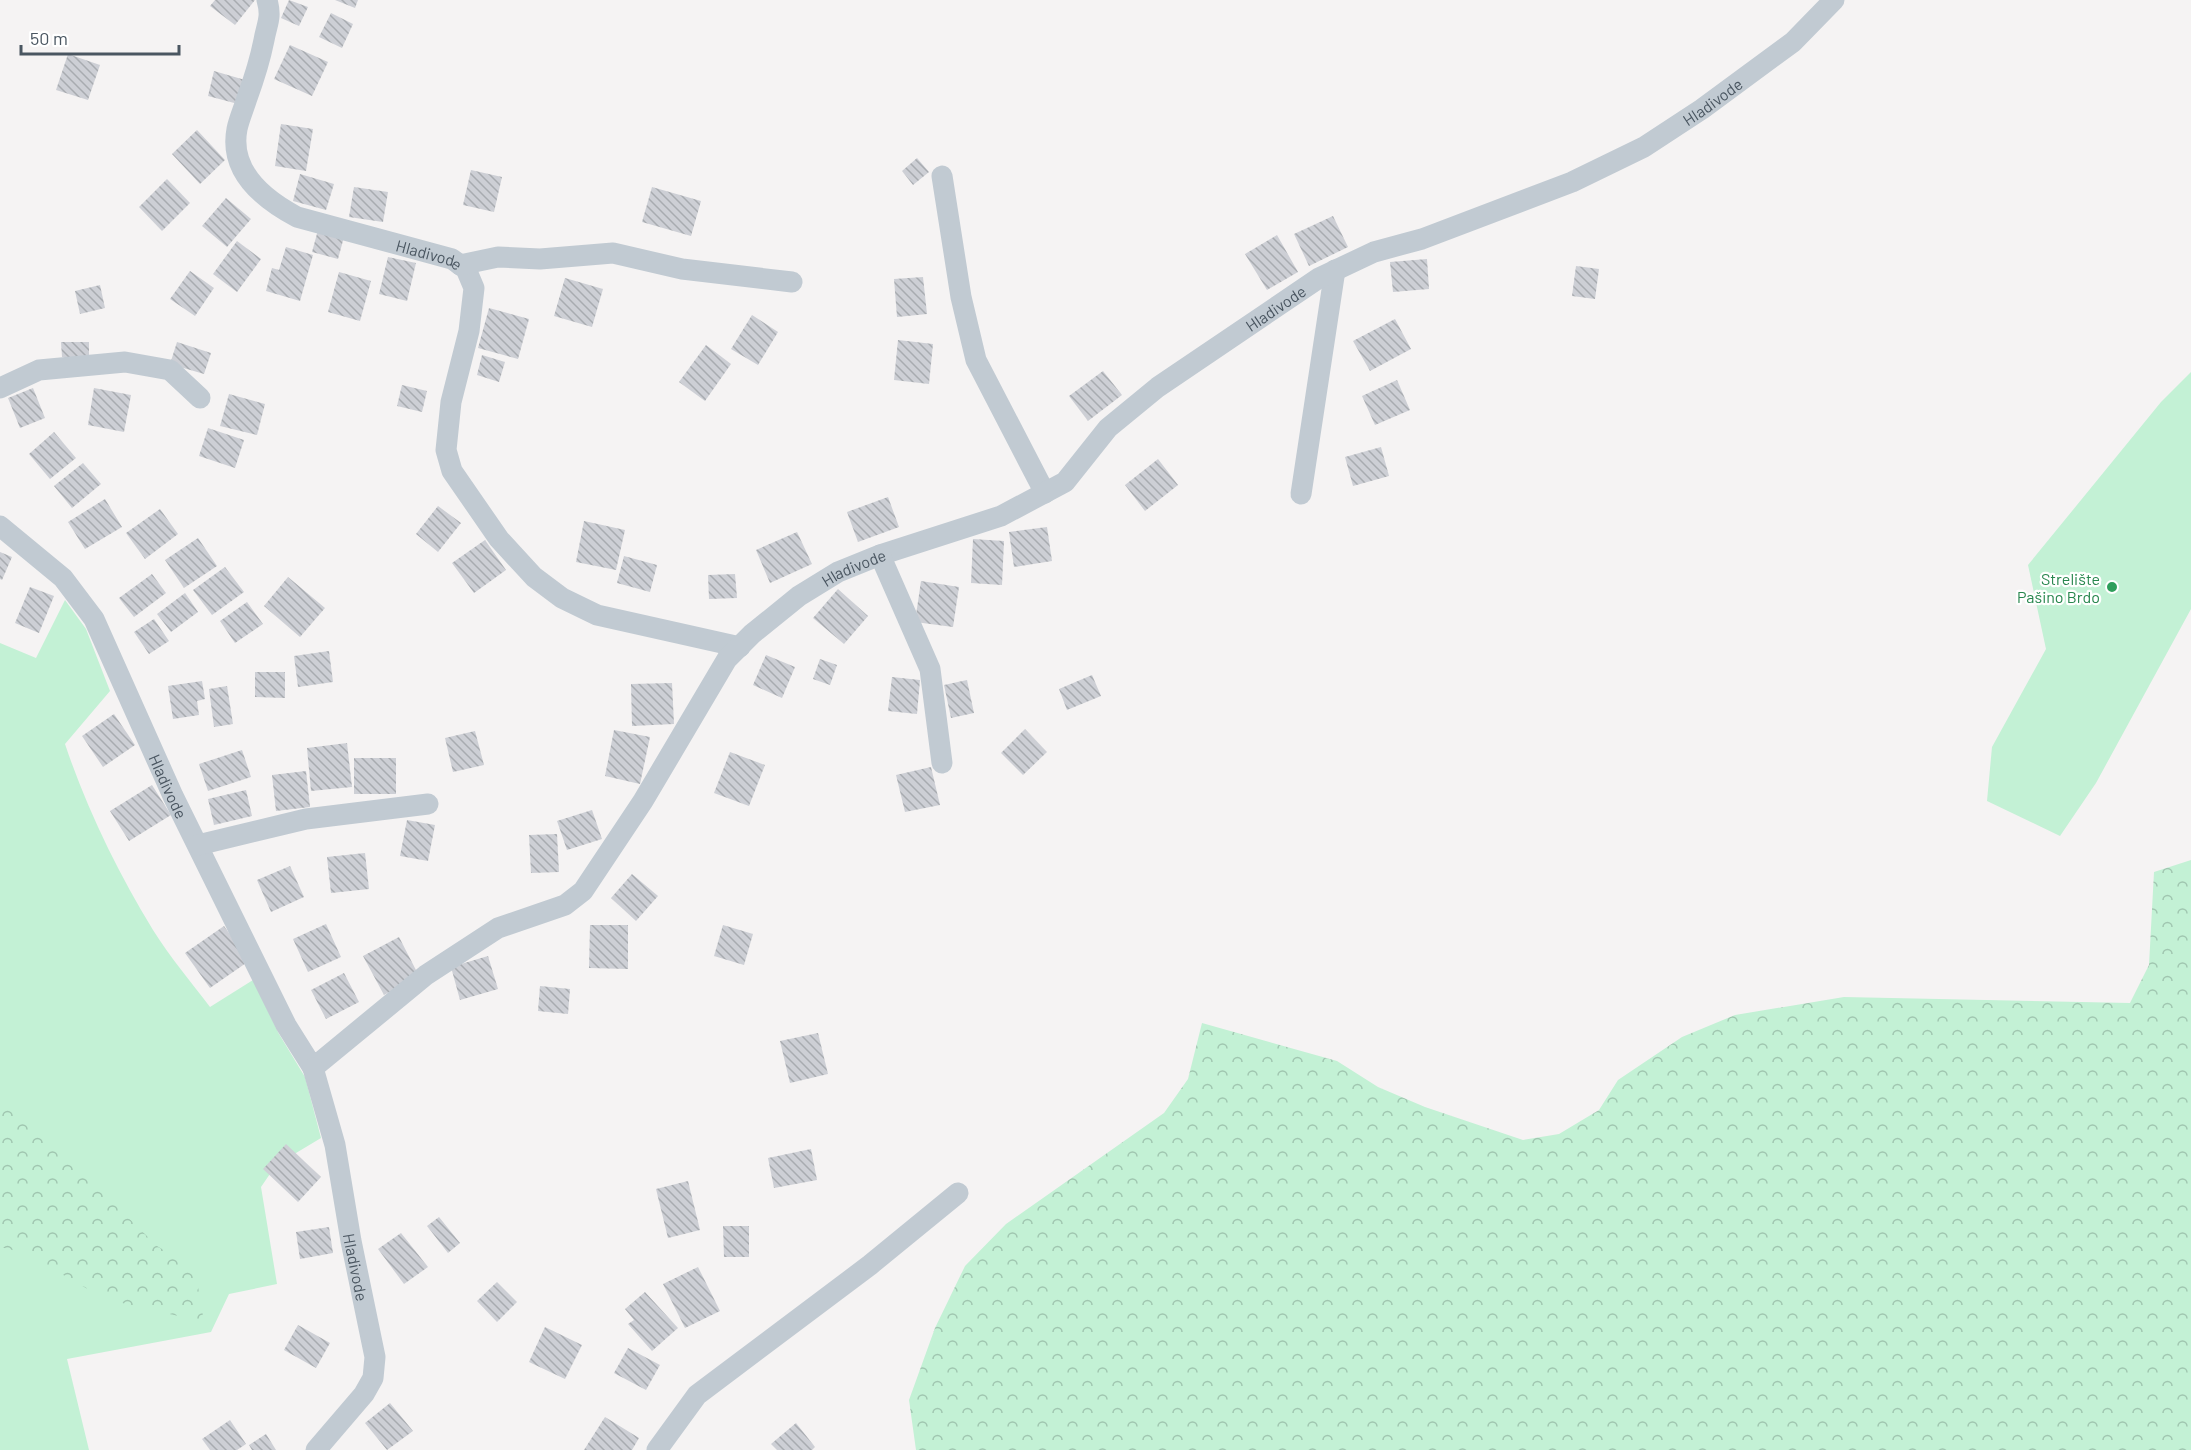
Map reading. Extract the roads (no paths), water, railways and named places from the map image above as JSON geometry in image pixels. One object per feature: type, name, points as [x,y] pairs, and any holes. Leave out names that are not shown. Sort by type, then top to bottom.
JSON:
[{"type":"street","name":"Hladivode","points":[[267,0],[271,14],[237,128],[235,149],[243,173],[260,193],[277,207],[297,217],[452,259],[466,269],[474,288],[469,331],[451,402],[446,450],[452,471],[499,539],[534,577],[562,598],[597,615],[740,646]]},
{"type":"street","name":"Hladivode","points":[[313,1068],[426,975],[444,963],[498,928],[565,905],[583,891],[643,801],[727,659],[752,633],[799,596],[838,572],[880,555],[1001,516],[1045,494],[1065,482],[1108,428],[1158,387],[1319,278],[1374,252],[1422,239],[1572,182],[1644,147],[1702,109],[1793,42],[1834,0]]},
{"type":"street","points":[[942,176],[961,297],[976,360],[1045,494]]},
{"type":"street","points":[[460,265],[498,257],[540,259],[613,253],[682,269],[792,282]]},
{"type":"street","points":[[1301,494],[1335,270]]},
{"type":"street","points":[[0,388],[39,370],[125,362],[170,370],[200,398]]},
{"type":"street","name":"Hladivode","points":[[0,526],[63,578],[94,619],[173,796],[286,1024],[313,1068],[335,1145],[351,1241],[375,1357],[373,1378],[364,1394],[316,1450]]},
{"type":"street","points":[[880,555],[930,669],[942,763]]},
{"type":"street","points":[[198,845],[306,819],[429,804]]},
{"type":"street","points":[[657,1450],[697,1395],[870,1265],[958,1193]]},
{"type":"place","name":"Strelište Pašino Brdo","points":[[2112,587]]}]
